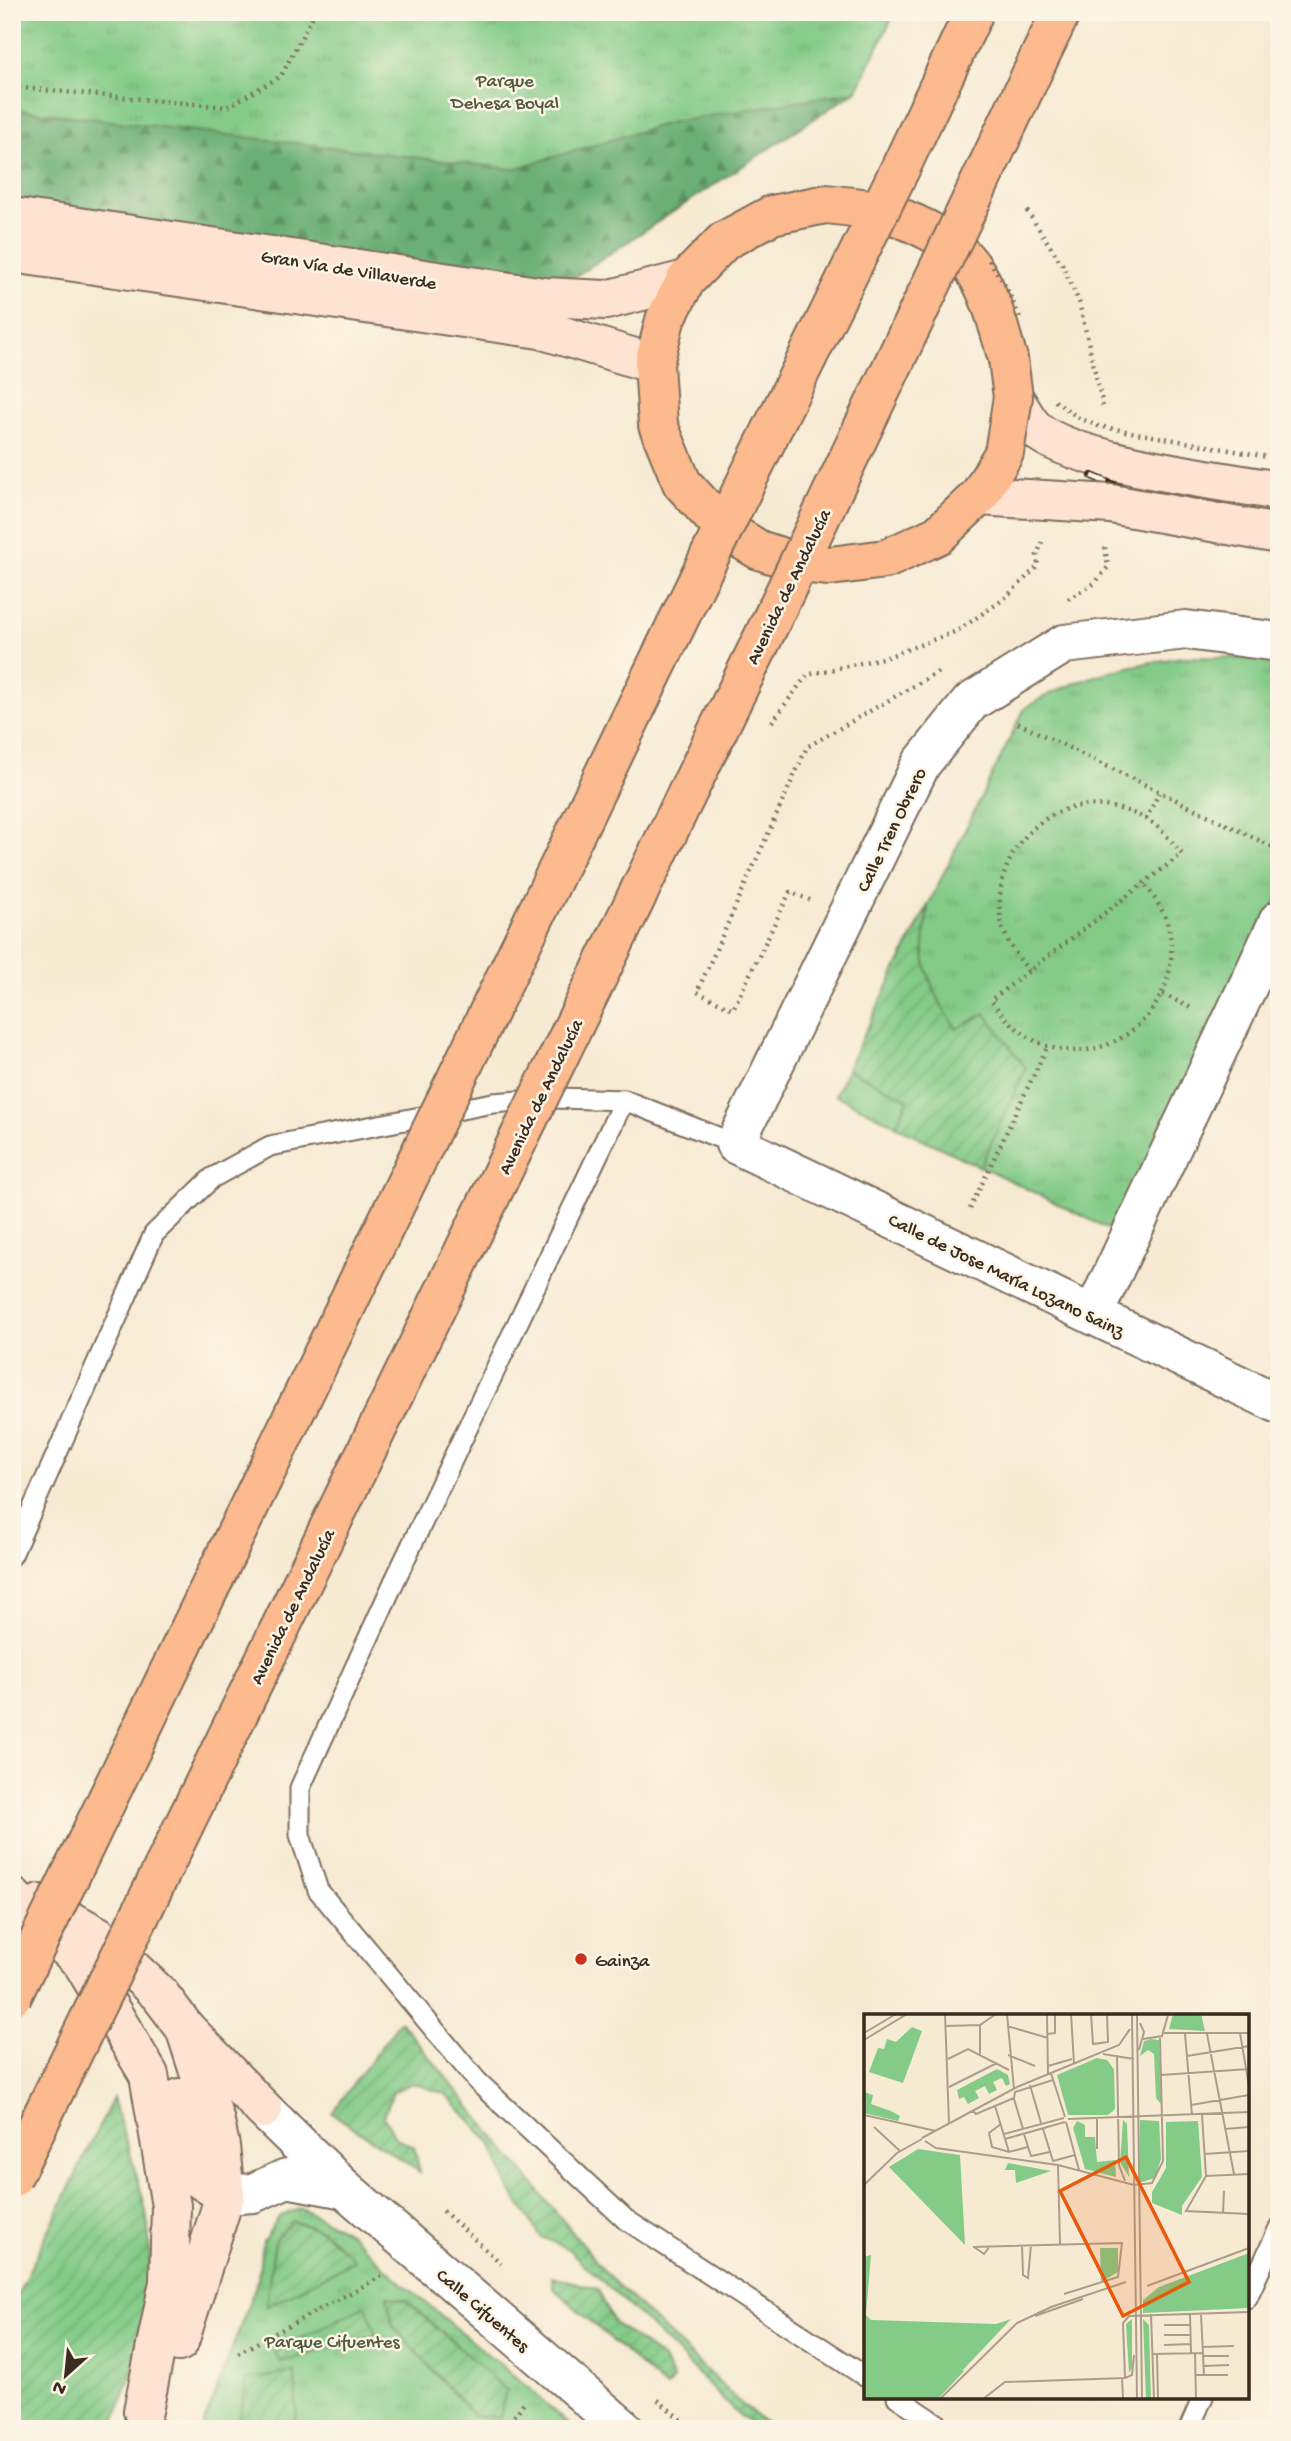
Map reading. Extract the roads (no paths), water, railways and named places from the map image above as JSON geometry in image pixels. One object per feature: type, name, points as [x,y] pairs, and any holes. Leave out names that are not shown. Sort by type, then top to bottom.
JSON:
[{"type":"main road","points":[[12,1996],[974,12]]},
{"type":"main road","name":"Avenida de Andalucía","points":[[12,2178],[799,563],[1061,12]]},
{"type":"main road","points":[[826,204],[880,210],[917,224],[950,246],[972,267],[993,308],[1009,359],[1013,397],[1004,453],[979,496],[938,535],[886,559],[830,566],[799,563],[759,550],[723,528],[682,483],[658,425],[654,364],[665,320],[686,280],[724,241],[772,215],[826,204]]},
{"type":"street","name":"Gran Vía de Villaverde","points":[[12,217],[544,298],[606,300],[686,280]]},
{"type":"street","name":"Gran Vía de Villaverde","points":[[12,253],[540,329],[654,364]]},
{"type":"street","points":[[1013,397],[1035,429],[1068,447],[1119,462],[1279,491]]},
{"type":"street","points":[[979,496],[1111,503],[1279,534]]},
{"type":"street","name":"Calle Tren Obrero","points":[[734,1144],[921,764],[971,702],[1064,644],[1186,630],[1279,642]]},
{"type":"street","points":[[1093,1315],[1279,920]]},
{"type":"street","name":"Calle de Jose María Lozano Sainz","points":[[734,1144],[1279,1404]]},
{"type":"street","points":[[12,1889],[98,1936],[160,1995],[185,2028],[263,2109],[204,2125],[178,2149],[168,2184]]},
{"type":"street","points":[[12,1897],[137,2016],[173,2080],[220,2146],[225,2195],[169,2371],[139,2420]]},
{"type":"street","points":[[82,1962],[149,2075],[171,2206],[169,2281],[139,2420]]},
{"type":"street","points":[[185,2028],[204,2125]]},
{"type":"street","name":"Calle Cifuentes","points":[[263,2109],[345,2189],[624,2429]]},
{"type":"street","points":[[225,2195],[253,2193],[286,2178],[345,2189]]},
{"type":"lane","points":[[12,1555],[154,1234],[212,1178],[270,1146],[480,1105],[558,1098],[624,1100],[734,1144]]},
{"type":"lane","points":[[624,1100],[400,1570],[300,1788],[300,1835],[318,1890],[478,2082],[625,2218],[864,2375]]},
{"type":"lane","points":[[1249,2294],[1279,2228]]},
{"type":"lane","points":[[900,2399],[945,2429]]},
{"type":"lane","points":[[1189,2429],[1202,2399]]},
{"type":"railway","points":[[1092,476],[1279,553]]},
{"type":"place","name":"Gainza","points":[[581,1959]]},
{"type":"park label","name":"Parque Dehesa Boyal","points":[[505,90]]},
{"type":"park label","name":"Parque Cifuentes","points":[[332,2340]]}]
